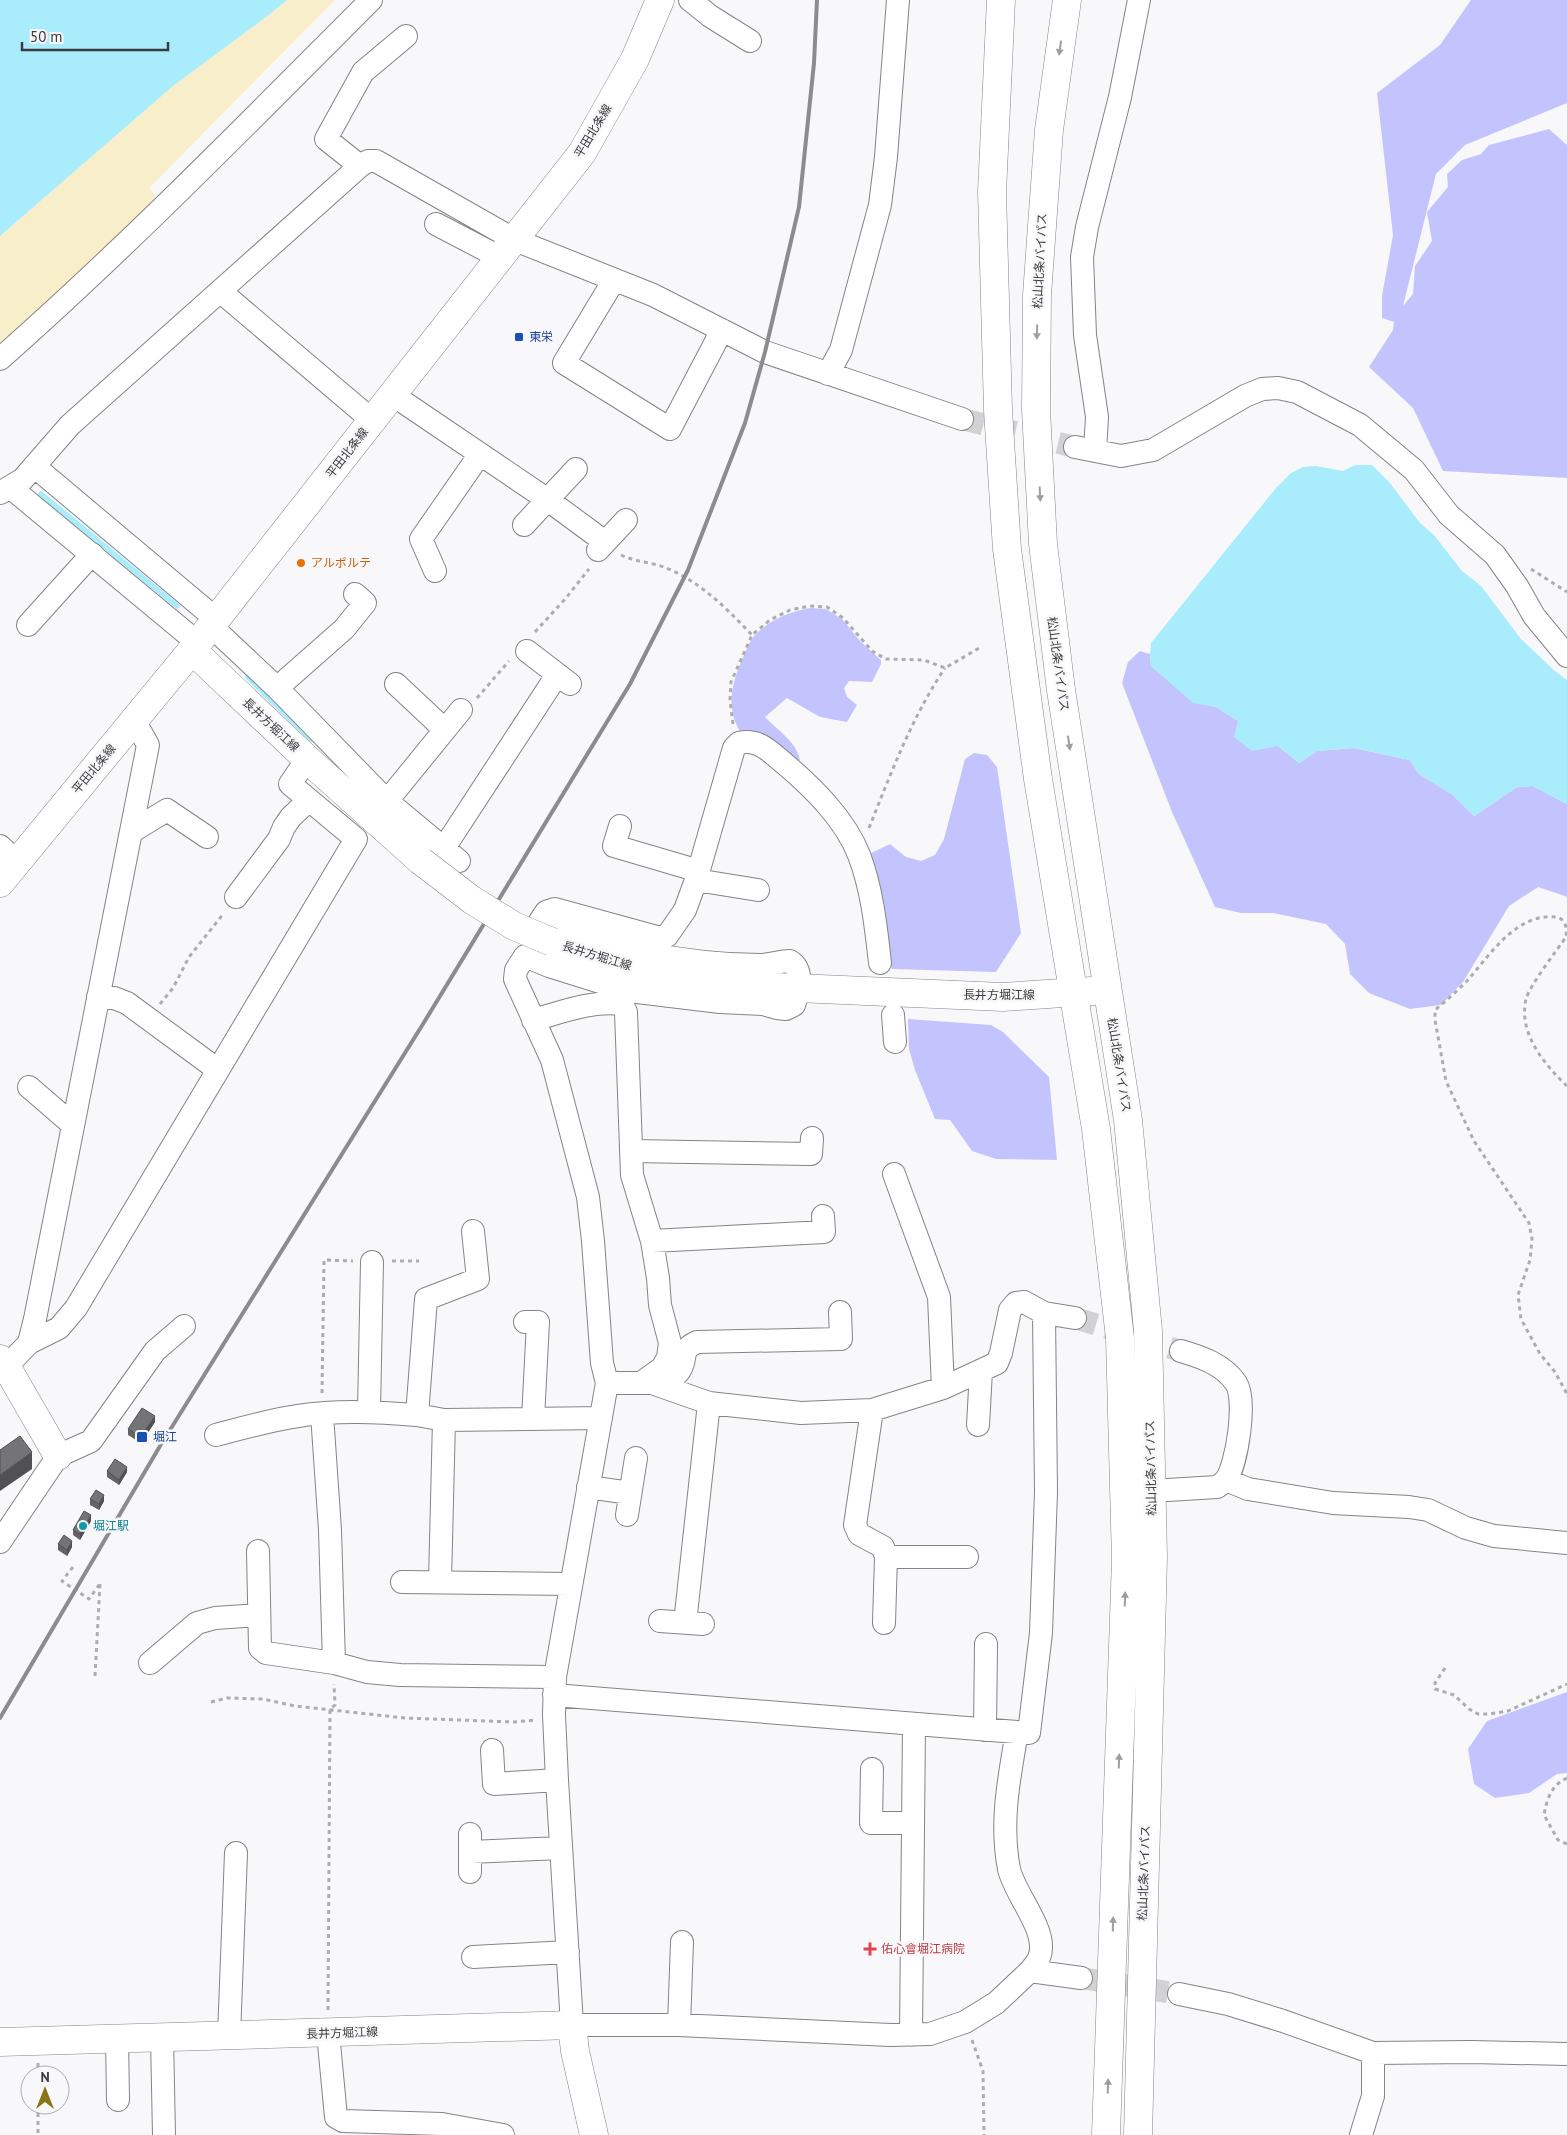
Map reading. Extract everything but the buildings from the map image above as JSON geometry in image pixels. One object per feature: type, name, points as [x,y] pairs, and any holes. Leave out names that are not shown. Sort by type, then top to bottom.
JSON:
[{"type":"main road","name":"平田北条線","points":[[0,883],[9,854],[134,720],[204,635],[582,153],[635,59],[660,0]]},
{"type":"main road","points":[[1001,0],[992,192],[998,410],[1006,539],[1038,780],[1096,1128],[1120,1338],[1126,1560],[1106,2135]]},
{"type":"main road","name":"松山北条バイパス","points":[[1067,0],[1048,140],[1037,295],[1036,410],[1043,544],[1061,690],[1128,1120],[1148,1331],[1153,1557],[1138,2135]]},
{"type":"main road","name":"長井方堀江線","points":[[204,635],[307,759],[441,857],[472,900],[514,926],[546,932],[612,963],[699,979],[799,988],[1003,997],[1107,990]]},
{"type":"main road","points":[[2,1366],[58,1456]]},
{"type":"main road","points":[[572,2025],[575,2051],[594,2135]]},
{"type":"main road","name":"長井方堀江線","points":[[0,2042],[572,2025]]},
{"type":"street","points":[[0,359],[56,310],[195,176],[371,0]]},
{"type":"street","points":[[690,0],[710,16],[750,41]]},
{"type":"street","points":[[828,374],[841,350],[880,205],[886,157],[898,0]]},
{"type":"street","points":[[1138,0],[1120,96],[1087,227],[1082,257],[1085,335],[1097,417],[1085,449],[1122,456],[1153,450],[1245,396],[1262,389],[1278,388],[1297,392],[1360,425],[1414,470],[1449,515],[1495,556],[1534,616],[1567,656]]},
{"type":"street","points":[[360,166],[326,139],[363,72],[406,36]]},
{"type":"street","points":[[508,249],[376,161],[368,161],[360,166],[70,425],[23,479],[5,490],[277,688],[441,857],[563,679],[527,651]]},
{"type":"street","points":[[436,224],[508,249],[614,280],[652,295],[766,352],[962,419]]},
{"type":"street","points":[[614,280],[564,362],[670,429],[722,330]]},
{"type":"street","points":[[220,291],[372,421]]},
{"type":"street","points":[[393,394],[548,500],[602,546],[626,520]]},
{"type":"street","points":[[435,571],[420,539],[480,454]]},
{"type":"street","points":[[34,466],[204,635]]},
{"type":"street","points":[[524,525],[576,469]]},
{"type":"street","points":[[28,625],[92,554]]},
{"type":"street","points":[[277,688],[344,628],[365,603],[355,594]]},
{"type":"street","points":[[396,684],[445,730]]},
{"type":"street","points":[[387,802],[461,710]]},
{"type":"street","points":[[29,1342],[148,745],[134,720]]},
{"type":"street","points":[[880,963],[875,913],[859,854],[841,823],[804,780],[763,745],[746,741],[738,743],[734,748],[697,876],[685,910],[667,936],[657,937],[555,909],[546,912],[546,932],[524,956],[516,970],[515,979],[552,1060],[588,1197],[602,1363],[607,1383],[571,1584],[555,1696],[557,1780],[572,2025],[679,2025],[890,2036],[911,2035],[930,2034],[965,2022],[996,2004],[1030,1971],[1039,1958],[1041,1946],[1037,1926],[1021,1900],[1010,1872],[1005,1840],[1005,1805],[1017,1732]]},
{"type":"street","points":[[2,1366],[29,1342],[59,1328],[76,1308],[356,839],[290,784],[307,759]]},
{"type":"street","points":[[236,897],[279,839],[291,817],[309,800]]},
{"type":"street","points":[[130,832],[168,810],[206,837]]},
{"type":"street","points":[[620,826],[614,846],[697,876],[758,890]]},
{"type":"street","points":[[524,956],[548,966],[629,991],[720,1002],[763,1004],[786,1009],[794,1005],[799,988]]},
{"type":"street","points":[[98,997],[114,998],[126,1003],[218,1070]]},
{"type":"street","points":[[534,1020],[591,1004],[608,1002],[622,1004],[626,1012],[632,1175],[652,1241],[660,1305],[670,1343],[668,1358],[651,1384]]},
{"type":"street","points":[[893,1015],[895,1042]]},
{"type":"street","points":[[29,1087],[73,1125]]},
{"type":"street","points":[[631,1151],[811,1154],[812,1138]]},
{"type":"street","points":[[895,1173],[939,1297],[943,1388]]},
{"type":"street","points":[[652,1241],[824,1232],[823,1216]]},
{"type":"street","points":[[417,1415],[426,1299],[478,1280],[473,1231]]},
{"type":"street","points":[[369,1411],[372,1262]]},
{"type":"street","points":[[607,1383],[651,1384],[709,1403],[801,1413],[872,1410],[943,1388],[997,1363],[1001,1353],[1010,1310],[1016,1303],[1024,1302],[1044,1313],[1075,1318]]},
{"type":"street","points":[[651,1384],[679,1372],[684,1359],[684,1351],[689,1345],[697,1342],[841,1339],[840,1312]]},
{"type":"street","points":[[258,1551],[260,1648],[266,1654],[334,1662],[367,1672],[555,1696],[1029,1733],[1041,1633],[1046,1492],[1044,1313]]},
{"type":"street","points":[[525,1322],[538,1322],[533,1420]]},
{"type":"street","points":[[0,1542],[58,1456],[91,1441],[154,1351],[184,1326]]},
{"type":"street","points":[[1151,1491],[1217,1487],[1226,1480],[1231,1467],[1241,1416],[1241,1399],[1236,1384],[1208,1359],[1181,1351]]},
{"type":"street","points":[[978,1425],[981,1371]]},
{"type":"street","points":[[660,1622],[694,1624],[709,1403]]},
{"type":"street","points":[[872,1410],[856,1525],[859,1534],[883,1547],[886,1557],[884,1623]]},
{"type":"street","points":[[216,1435],[268,1421],[300,1415],[369,1411],[417,1415],[444,1420],[601,1418]]},
{"type":"street","points":[[322,1414],[330,1530],[334,1662]]},
{"type":"street","points":[[440,1582],[444,1420]]},
{"type":"street","points":[[588,1487],[629,1504],[636,1458]]},
{"type":"street","points":[[1226,1480],[1248,1489],[1333,1504],[1409,1507],[1428,1510],[1466,1528],[1494,1536],[1567,1543]]},
{"type":"street","points":[[886,1557],[967,1557]]},
{"type":"street","points":[[402,1582],[571,1584]]},
{"type":"street","points":[[150,1663],[197,1623],[215,1618],[259,1615]]},
{"type":"street","points":[[985,1730],[986,1644]]},
{"type":"street","points":[[911,2035],[914,1725]]},
{"type":"street","points":[[492,1750],[494,1784],[557,1780]]},
{"type":"street","points":[[872,1769],[871,1823],[913,1823]]},
{"type":"street","points":[[470,1853],[561,1848]]},
{"type":"street","points":[[229,2036],[238,1853]]},
{"type":"street","points":[[679,2025],[682,1942]]},
{"type":"street","points":[[473,1957],[568,1952]]},
{"type":"street","points":[[1030,1971],[1080,1978]]},
{"type":"street","points":[[1179,1994],[1228,2004],[1283,2021],[1373,2053],[1471,2052],[1567,2054]]},
{"type":"street","points":[[328,2033],[335,2126],[343,2121],[442,2124],[503,2135]]},
{"type":"street","points":[[162,2037],[164,2135]]},
{"type":"street","points":[[117,2038],[118,2100]]},
{"type":"street","points":[[1360,2135],[1373,2096],[1373,2053]]},
{"type":"path","points":[[602,546],[628,558],[666,568],[696,582],[728,610],[752,635]]},
{"type":"path","points":[[738,743],[730,700],[731,682],[752,635],[770,620],[790,610],[810,606],[827,607],[843,618],[872,650],[886,659],[924,660],[945,668]]},
{"type":"path","points":[[859,854],[891,774],[932,688],[945,668],[981,647]]},
{"type":"path","points":[[149,1020],[173,988],[189,957],[236,897]]},
{"type":"path","points":[[1567,1086],[1535,1050],[1526,1024],[1526,998],[1566,937],[1567,927],[1564,921],[1557,917],[1546,917],[1513,930],[1488,953],[1467,981],[1436,1010],[1435,1020],[1446,1081],[1474,1142],[1530,1223],[1532,1239],[1530,1260],[1518,1295],[1521,1319],[1540,1354],[1555,1372],[1567,1394]]},
{"type":"path","points":[[322,1414],[324,1260],[419,1261]]},
{"type":"path","points":[[73,1567],[62,1581],[89,1599],[100,1584],[95,1676]]},
{"type":"path","points":[[330,1709],[335,1705],[334,1662]]},
{"type":"path","points":[[1445,1668],[1436,1682],[1435,1689],[1454,1695],[1469,1709],[1478,1714],[1508,1711],[1567,1684]]},
{"type":"path","points":[[211,1702],[227,1698],[263,1699],[295,1706],[330,1709],[339,1712],[405,1718],[514,1722],[537,1719],[555,1696]]},
{"type":"path","points":[[328,2033],[330,1709]]},
{"type":"path","points":[[1567,1778],[1553,1788],[1546,1802],[1544,1815],[1558,1840],[1567,1844]]},
{"type":"path","points":[[965,2022],[984,2071],[984,2135]]},
{"type":"path","points":[[38,2115],[38,2135]]},
{"type":"shaded area","points":[[0,0],[287,0],[173,86],[0,236]]},
{"type":"shaded area","points":[[1471,0],[1567,0],[1567,103],[1465,145],[1436,174],[1403,306],[1413,294],[1415,266],[1432,241],[1427,212],[1448,187],[1447,174],[1462,160],[1481,154],[1489,145],[1549,129],[1567,145],[1567,478],[1443,471],[1413,408],[1369,367],[1393,330],[1394,322],[1382,318],[1382,296],[1393,235],[1377,93],[1440,45]]},
{"type":"shaded area","points":[[1355,465],[1372,465],[1390,483],[1420,523],[1434,535],[1462,571],[1481,586],[1521,639],[1567,680],[1567,804],[1533,786],[1517,787],[1474,816],[1453,795],[1419,774],[1410,760],[1354,748],[1317,751],[1299,763],[1278,746],[1252,751],[1234,737],[1238,721],[1216,707],[1193,703],[1151,666],[1151,643],[1276,488],[1291,473],[1303,467],[1316,466],[1343,471]]},
{"type":"shaded area","points":[[810,608],[826,609],[842,619],[860,641],[881,660],[881,664],[872,682],[849,681],[844,688],[847,697],[857,705],[847,722],[820,717],[787,698],[765,717],[795,747],[800,760],[797,763],[739,730],[732,711],[732,692],[740,665],[755,635],[781,617]]},
{"type":"shaded area","points":[[1140,651],[1150,654],[1151,666],[1193,702],[1216,707],[1278,746],[1299,763],[1317,751],[1354,748],[1410,760],[1419,774],[1453,795],[1474,816],[1517,787],[1533,786],[1567,804],[1567,898],[1538,887],[1509,906],[1463,982],[1441,1005],[1410,1009],[1369,993],[1350,974],[1345,944],[1326,924],[1273,913],[1241,913],[1215,907],[1172,812],[1122,683],[1128,662]]},
{"type":"shaded area","points":[[974,753],[987,755],[997,767],[1021,933],[996,972],[892,969],[865,856],[890,844],[906,857],[921,861],[935,855],[944,839],[965,759]]},
{"type":"shaded area","points":[[908,1019],[991,1025],[1003,1032],[1049,1077],[1057,1160],[996,1159],[972,1151],[950,1120],[935,1119],[915,1070],[909,1049]]},
{"type":"shaded area","points":[[1567,1692],[1567,1773],[1557,1774],[1529,1793],[1495,1798],[1474,1784],[1468,1749],[1487,1721]]},
{"type":"sand","points":[[287,0],[335,0],[149,188],[157,198],[45,307],[0,346],[0,236],[173,86]]},
{"type":"waterway","points":[[41,494],[177,606]]},
{"type":"waterway","points":[[248,677],[311,739]]},
{"type":"tunnel","points":[[962,419],[1075,447]]},
{"type":"tunnel","points":[[1075,1318],[1181,1351]]},
{"type":"tunnel","points":[[1081,1978],[1179,1994]]},
{"type":"railway","points":[[0,1718],[160,1446],[423,1024],[630,684],[688,570],[745,423],[765,352],[799,207],[814,63],[817,0]]},
{"type":"place","name":"東栄","points":[[519,337]]},
{"type":"place","name":"アルポルテ","points":[[301,563]]},
{"type":"place","name":"堀江","points":[[142,1437]]},
{"type":"place","name":"堀江駅","points":[[83,1526]]},
{"type":"place","name":"佑心會堀江病院","points":[[870,1949]]}]
